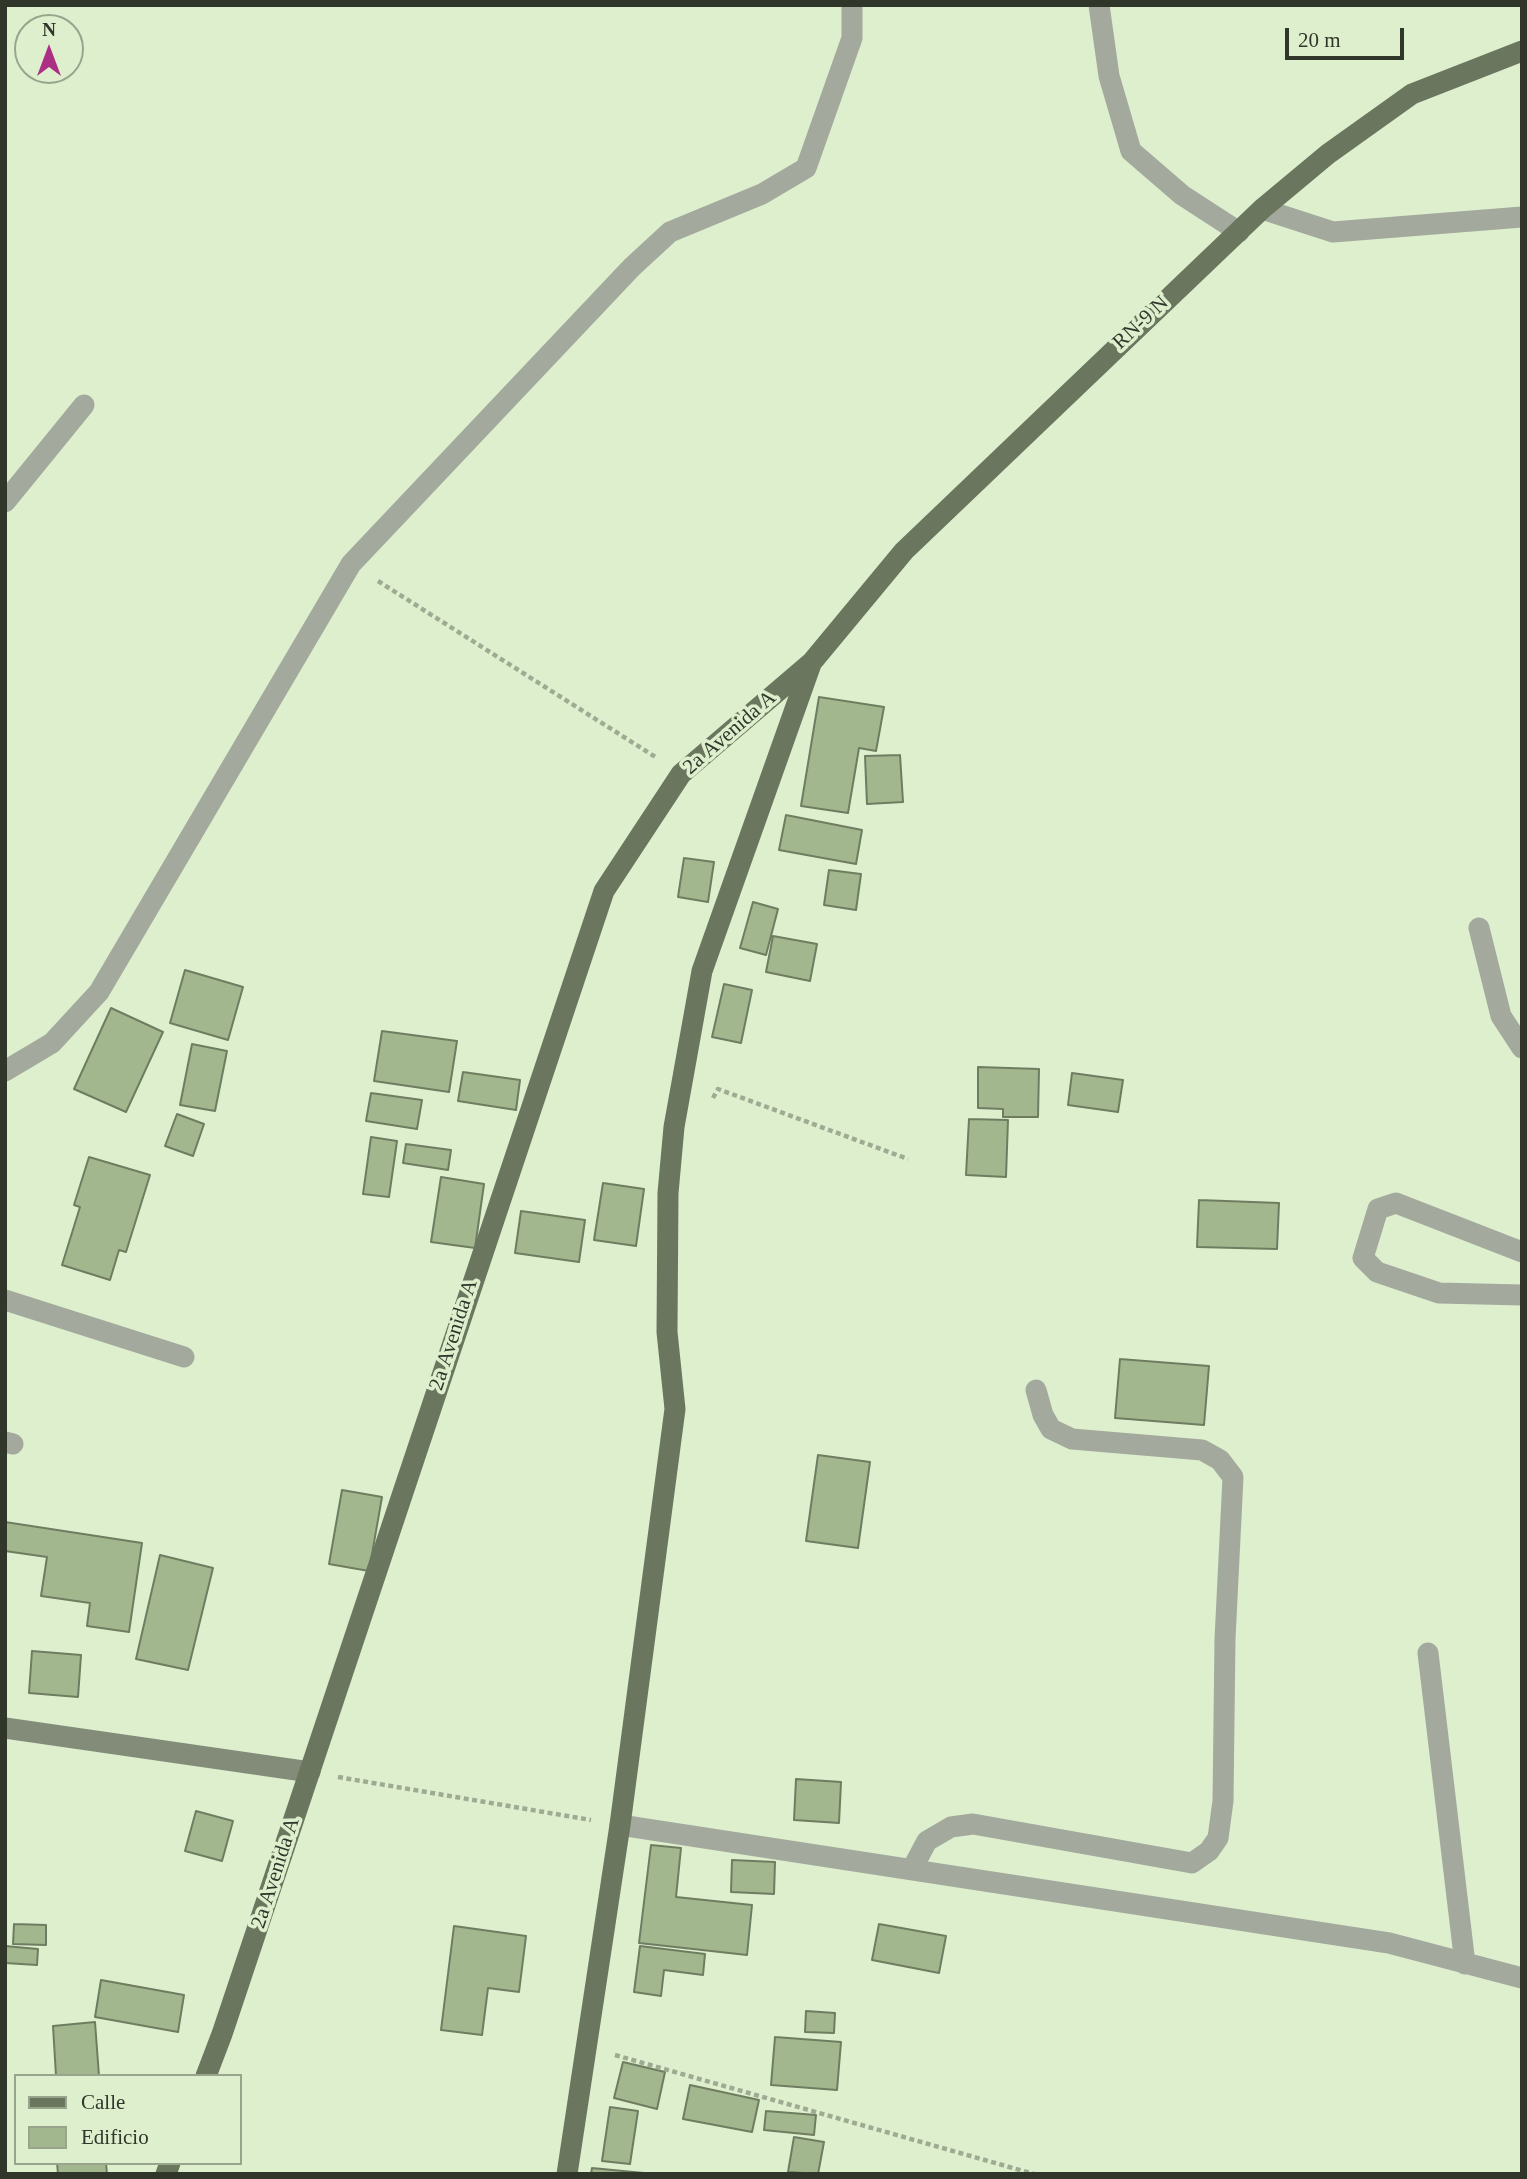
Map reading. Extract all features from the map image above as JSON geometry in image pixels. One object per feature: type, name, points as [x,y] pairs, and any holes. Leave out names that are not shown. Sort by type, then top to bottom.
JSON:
[{"type":"main road","name":"RN-9 N","points":[[812,662],[904,551],[1262,209],[1328,154],[1412,94],[1522,51]]},
{"type":"main road","name":"2a Avenida A","points":[[206,2074],[310,1772],[604,891],[681,774],[812,662]]},
{"type":"main road","points":[[567,2174],[620,1825],[675,1409],[667,1332],[668,1193],[674,1127],[702,971],[812,662]]},
{"type":"main road","points":[[5,1728],[310,1772]]},
{"type":"street","points":[[5,1071],[52,1043],[99,992],[351,564],[632,267],[670,233],[762,194],[806,168],[852,38],[852,5]]},
{"type":"street","points":[[1099,5],[1109,76],[1131,151],[1182,195],[1239,233]]},
{"type":"street","points":[[1262,209],[1333,233],[1522,217]]},
{"type":"street","points":[[5,502],[84,405]]},
{"type":"street","points":[[1479,928],[1501,1016],[1522,1048]]},
{"type":"street","points":[[1522,1252],[1396,1203],[1378,1209],[1363,1258],[1377,1272],[1439,1293],[1522,1295]]},
{"type":"street","points":[[5,1300],[184,1357]]},
{"type":"street","points":[[912,1869],[927,1840],[950,1827],[973,1824],[1192,1863],[1209,1851],[1218,1838],[1223,1801],[1225,1639],[1233,1478],[1220,1460],[1202,1450],[1072,1439],[1051,1429],[1043,1415],[1036,1390]]},
{"type":"street","points":[[1428,1653],[1465,1964]]},
{"type":"street","points":[[620,1825],[1389,1943],[1522,1978]]},
{"type":"path","points":[[351,564],[681,774]]},
{"type":"path","points":[[674,1127],[693,1129],[718,1089],[908,1159]]},
{"type":"path","points":[[310,1772],[620,1825]]},
{"type":"path","points":[[587,2047],[1034,2174]]},
{"type":"building","points":[[819,697],[884,707],[876,751],[859,748],[848,813],[801,806]]},
{"type":"building","points":[[900,755],[903,802],[867,804],[865,756]]},
{"type":"building","points":[[786,815],[862,830],[856,864],[779,850]]},
{"type":"building","points":[[684,858],[714,862],[708,902],[678,897]]},
{"type":"building","points":[[829,870],[861,874],[856,910],[824,905]]},
{"type":"building","points":[[753,902],[778,909],[766,955],[740,948]]},
{"type":"building","points":[[773,936],[817,944],[810,981],[766,972]]},
{"type":"building","points":[[185,970],[243,987],[228,1040],[170,1023]]},
{"type":"building","points":[[724,984],[752,990],[741,1043],[712,1037]]},
{"type":"building","points":[[111,1008],[163,1032],[126,1112],[74,1089]]},
{"type":"building","points":[[382,1031],[457,1041],[449,1092],[374,1081]]},
{"type":"building","points":[[192,1044],[227,1051],[215,1111],[180,1105]]},
{"type":"building","points":[[978,1067],[1039,1069],[1038,1117],[1003,1117],[1003,1109],[978,1108]]},
{"type":"building","points":[[463,1072],[520,1080],[516,1110],[458,1101]]},
{"type":"building","points":[[1072,1073],[1123,1080],[1118,1112],[1068,1105]]},
{"type":"building","points":[[371,1093],[422,1100],[417,1129],[366,1121]]},
{"type":"building","points":[[177,1114],[204,1124],[193,1156],[165,1146]]},
{"type":"building","points":[[969,1119],[1008,1120],[1006,1177],[966,1175]]},
{"type":"building","points":[[371,1137],[397,1141],[389,1197],[363,1194]]},
{"type":"building","points":[[406,1144],[451,1150],[448,1170],[403,1163]]},
{"type":"building","points":[[89,1157],[150,1175],[126,1252],[119,1250],[110,1280],[62,1265],[80,1207],[74,1205]]},
{"type":"building","points":[[441,1177],[484,1184],[475,1248],[431,1242]]},
{"type":"building","points":[[603,1183],[644,1189],[636,1246],[594,1240]]},
{"type":"building","points":[[1199,1200],[1279,1203],[1277,1249],[1197,1247]]},
{"type":"building","points":[[521,1211],[585,1220],[579,1262],[515,1253]]},
{"type":"building","points":[[1120,1359],[1209,1366],[1204,1425],[1115,1418]]},
{"type":"building","points":[[818,1455],[870,1462],[858,1548],[806,1541]]},
{"type":"building","points":[[342,1490],[382,1497],[369,1571],[329,1564]]},
{"type":"building","points":[[5,1522],[142,1543],[129,1632],[87,1626],[90,1603],[41,1596],[47,1557],[5,1551]]},
{"type":"building","points":[[160,1555],[213,1568],[188,1670],[136,1659]]},
{"type":"building","points":[[32,1651],[81,1655],[78,1697],[29,1693]]},
{"type":"building","points":[[796,1779],[841,1782],[839,1823],[794,1820]]},
{"type":"building","points":[[196,1811],[233,1821],[222,1861],[185,1851]]},
{"type":"building","points":[[651,1845],[681,1848],[676,1897],[752,1905],[747,1955],[639,1943]]},
{"type":"building","points":[[732,1860],[775,1862],[774,1894],[731,1892]]},
{"type":"building","points":[[14,1924],[46,1925],[46,1945],[13,1944]]},
{"type":"building","points":[[879,1924],[946,1936],[939,1973],[872,1960]]},
{"type":"building","points":[[454,1926],[526,1936],[519,1992],[488,1988],[482,2035],[441,2030]]},
{"type":"building","points":[[5,1946],[38,1949],[37,1965],[5,1963]]},
{"type":"building","points":[[640,1946],[705,1954],[703,1975],[664,1970],[661,1996],[634,1992]]},
{"type":"building","points":[[101,1980],[184,1995],[178,2032],[95,2017]]},
{"type":"building","points":[[806,2011],[835,2013],[834,2033],[805,2032]]},
{"type":"building","points":[[95,2022],[99,2074],[56,2074],[53,2026]]},
{"type":"building","points":[[775,2037],[841,2042],[837,2090],[771,2085]]},
{"type":"building","points":[[623,2062],[665,2072],[657,2109],[614,2098]]},
{"type":"building","points":[[690,2085],[759,2100],[752,2132],[683,2119]]},
{"type":"building","points":[[610,2107],[638,2111],[630,2164],[602,2161]]},
{"type":"building","points":[[766,2111],[816,2115],[814,2135],[764,2130]]},
{"type":"building","points":[[794,2137],[824,2142],[818,2174],[788,2172]]},
{"type":"building","points":[[57,2165],[106,2165],[107,2174],[58,2174]]},
{"type":"building","points":[[592,2168],[644,2173],[644,2174],[591,2174]]}]
